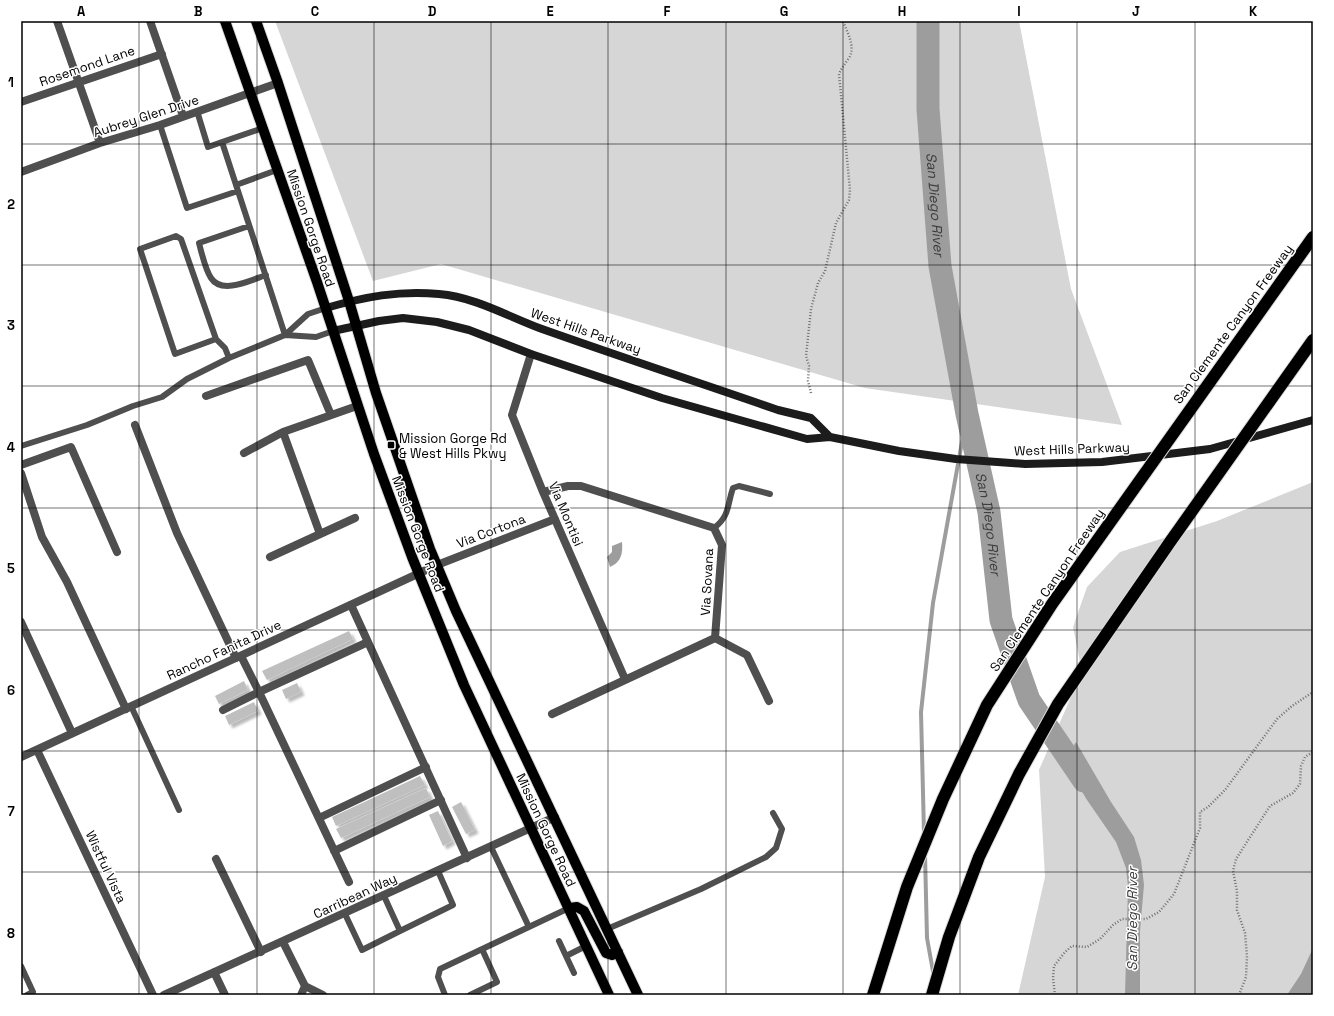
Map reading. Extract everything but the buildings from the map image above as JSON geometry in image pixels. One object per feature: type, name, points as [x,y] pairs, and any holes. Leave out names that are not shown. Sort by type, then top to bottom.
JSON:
[{"type":"highway","name":"San Clemente Canyon Freeway","points":[[873,995],[907,887],[943,799],[988,705],[1052,604],[1313,237]]},
{"type":"highway","points":[[932,995],[949,937],[979,857],[1019,774],[1058,704],[1170,542],[1313,340]]},
{"type":"main road","name":"Mission Gorge Road","points":[[224,21],[326,308],[357,406],[419,573],[464,685],[609,995]]},
{"type":"main road","name":"Mission Gorge Road","points":[[256,21],[278,83],[349,301],[376,393],[437,565],[456,611],[555,817],[638,995]]},
{"type":"main road","name":"West Hills Parkway","points":[[326,308],[349,301],[382,294],[407,292],[441,294],[478,303],[563,336],[778,410],[812,418],[830,437]]},
{"type":"main road","name":"West Hills Parkway","points":[[333,331],[403,318],[437,322],[469,330],[531,354],[662,398],[776,430],[807,438],[830,437],[868,446],[956,459],[1026,464],[1102,462],[1184,454],[1217,447],[1313,420]]},
{"type":"main road","points":[[569,908],[577,907],[584,911],[606,953],[612,955],[618,952]]},
{"type":"street","points":[[56,21],[100,143]]},
{"type":"street","points":[[150,21],[183,116]]},
{"type":"street","name":"Rosemond Lane","points":[[21,102],[162,54]]},
{"type":"street","name":"Aubrey Glen Drive","points":[[21,172],[100,143],[160,125],[278,83]]},
{"type":"street","name":"Via Montisi","points":[[531,354],[512,415],[542,492],[625,679]]},
{"type":"street","points":[[206,396],[308,360],[331,415]]},
{"type":"street","points":[[244,453],[283,432],[357,406]]},
{"type":"street","points":[[135,425],[177,533],[238,657],[259,692],[349,882]]},
{"type":"street","points":[[283,432],[320,534]]},
{"type":"street","points":[[21,465],[71,447],[117,552]]},
{"type":"street","points":[[21,473],[42,537],[67,582],[129,707]]},
{"type":"street","points":[[542,492],[568,486],[581,486],[699,521],[714,528]]},
{"type":"street","points":[[270,557],[355,518]]},
{"type":"street","name":"Via Cortona","points":[[437,565],[555,519]]},
{"type":"street","name":"Via Sovana","points":[[714,528],[722,545],[715,638]]},
{"type":"street","name":"Rancho Fanita Drive","points":[[21,757],[437,565]]},
{"type":"street","points":[[351,605],[468,858]]},
{"type":"street","points":[[21,622],[72,733]]},
{"type":"street","points":[[552,714],[715,638],[747,655],[769,701]]},
{"type":"street","points":[[223,710],[368,642]]},
{"type":"street","name":"Wistful Vista","points":[[37,750],[153,995]]},
{"type":"street","points":[[319,818],[426,767]]},
{"type":"street","points":[[334,851],[441,800]]},
{"type":"street","name":"Carribean Way","points":[[164,995],[345,914],[555,817]]},
{"type":"street","points":[[216,859],[261,952]]},
{"type":"street","points":[[283,942],[305,986],[323,995]]},
{"type":"street","points":[[214,972],[225,995]]},
{"type":"street","points":[[301,995],[305,986]]},
{"type":"lane","points":[[197,111],[208,147],[263,128]]},
{"type":"lane","points":[[160,125],[187,208],[277,170]]},
{"type":"lane","points":[[222,142],[285,335]]},
{"type":"lane","points":[[250,226],[199,243],[211,278],[217,284],[229,286],[266,275]]},
{"type":"lane","points":[[216,339],[175,354],[140,249],[176,236],[181,239],[216,339],[225,348],[229,358]]},
{"type":"lane","points":[[21,446],[87,425],[132,406],[162,397],[187,379],[229,358],[285,335],[308,314],[326,308]]},
{"type":"lane","points":[[285,335],[316,337],[333,331]]},
{"type":"lane","points":[[714,528],[723,521],[726,516],[733,488],[739,486],[770,494]]},
{"type":"lane","points":[[129,707],[179,810]]},
{"type":"lane","points":[[607,929],[700,889],[766,857],[776,848],[782,829],[773,814]]},
{"type":"lane","points":[[491,847],[529,927]]},
{"type":"lane","points":[[345,914],[362,950],[453,905],[438,871]]},
{"type":"lane","points":[[384,896],[400,931]]},
{"type":"lane","points":[[446,995],[438,977],[440,969],[569,908]]},
{"type":"lane","points":[[559,941],[574,973]]},
{"type":"lane","points":[[566,956],[586,946]]},
{"type":"lane","points":[[470,995],[497,982],[482,949]]},
{"type":"lane","points":[[21,966],[33,992],[27,995]]},
{"type":"path","points":[[811,394],[808,381],[809,366],[806,356],[811,309],[818,283],[825,271],[836,223],[849,200],[850,190],[839,74],[842,65],[849,58],[852,51],[852,44],[843,21]]},
{"type":"path","points":[[1055,995],[1053,978],[1054,966],[1072,946],[1087,947],[1100,939],[1113,925],[1122,919],[1146,919],[1159,912],[1174,894],[1200,828],[1200,812],[1208,807],[1225,790],[1277,719],[1292,706],[1313,692]]},
{"type":"path","points":[[1239,995],[1246,977],[1248,956],[1244,932],[1237,910],[1237,891],[1234,871],[1236,859],[1270,806],[1293,793],[1300,784],[1301,766],[1305,757],[1313,752]]},
{"type":"shaded area","points":[[275,21],[1019,21],[1071,289],[1122,425],[865,388],[441,264],[373,281]]},
{"type":"shaded area","points":[[1313,482],[1313,995],[1018,995],[1045,877],[1039,770],[1082,672],[1073,627],[1087,587],[1120,552],[1217,521]]},
{"type":"water","points":[[622,542],[622,550],[619,560],[610,567],[607,557],[612,552],[612,546]]},
{"type":"water","points":[[1076,742],[1111,802],[1134,837],[1141,860],[1144,885],[1140,931],[1140,995],[1125,995],[1128,887],[1126,868],[1116,842],[1087,800],[1064,761]]},
{"type":"water","points":[[1313,948],[1313,995],[1287,995],[1301,974]]},
{"type":"waterway","name":"San Diego River","points":[[928,21],[928,109],[940,266],[967,414],[989,512],[1001,620],[1029,700],[1084,781]]},
{"type":"waterway","points":[[924,833],[921,712],[933,603],[967,414]]},
{"type":"waterway","points":[[925,854],[927,938],[934,977]]},
{"type":"place","name":"Mission Gorge Rd & West Hills Pkwy","points":[[391,445]]}]
